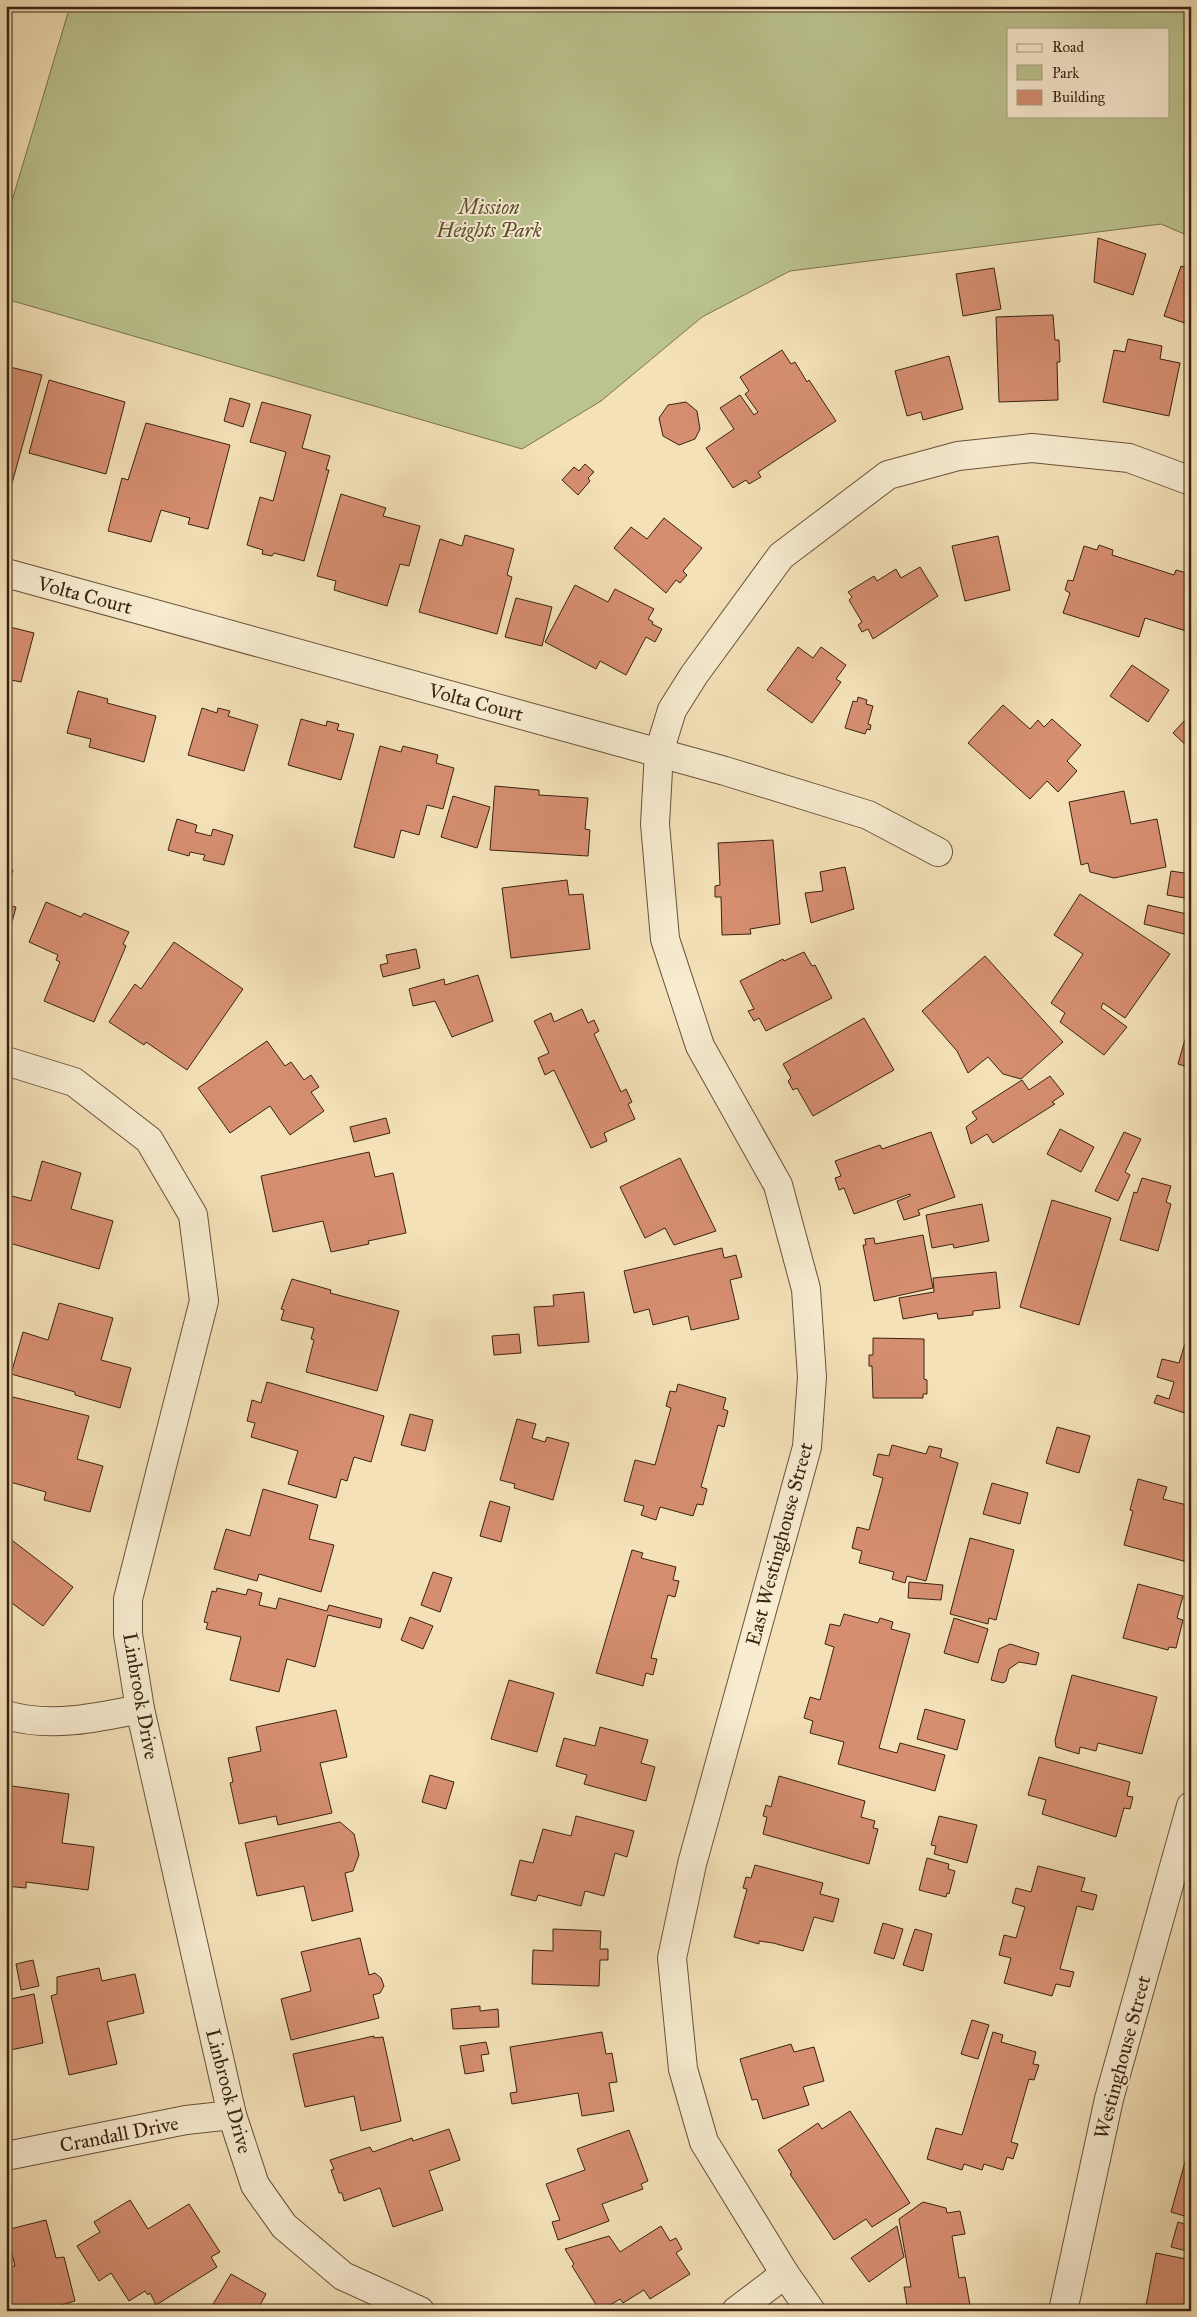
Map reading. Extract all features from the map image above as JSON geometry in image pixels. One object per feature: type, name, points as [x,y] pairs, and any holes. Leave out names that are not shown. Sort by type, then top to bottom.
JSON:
[{"type":"street","name":"East Westinghouse Street","points":[[811,2311],[785,2274],[704,2142],[683,2068],[672,1958],[692,1864],[807,1446],[812,1377],[806,1289],[778,1185],[700,1046],[665,940],[655,824],[659,752],[672,710],[694,675],[781,556],[888,475],[958,456],[1032,448],[1128,458],[1191,481]]},
{"type":"street","name":"Volta Court","points":[[6,573],[659,752],[868,815],[938,852]]},
{"type":"street","name":"Linbrook Drive","points":[[6,1061],[74,1082],[149,1140],[193,1215],[204,1302],[128,1599],[128,1634],[140,1710],[232,2115],[255,2185],[284,2226],[343,2276],[420,2311]]},
{"type":"street","points":[[6,1715],[23,1720],[88,1719],[140,1710]]},
{"type":"street","name":"Westinghouse Street","points":[[1063,2311],[1109,2099],[1191,1806]]},
{"type":"street","name":"Crandall Drive","points":[[6,2156],[186,2120],[232,2115]]},
{"type":"street","points":[[736,2311],[785,2274]]},
{"type":"green space","name":"Mission Heights Park","points":[[70,6],[1191,6],[1191,237],[1161,224],[790,271],[702,317],[601,401],[522,449],[6,299],[6,221]]},
{"type":"building","points":[[1098,238],[1146,254],[1133,295],[1094,282]]},
{"type":"building","points":[[1181,266],[1191,269],[1191,325],[1164,316]]},
{"type":"building","points":[[994,268],[1001,309],[963,316],[956,274]]},
{"type":"building","points":[[1053,315],[1055,340],[1059,340],[1060,362],[1057,362],[1058,400],[999,402],[996,317]]},
{"type":"building","points":[[1128,339],[1162,346],[1160,359],[1180,363],[1169,416],[1103,402],[1114,350],[1125,352]]},
{"type":"building","points":[[782,350],[791,364],[795,362],[807,382],[809,380],[836,421],[758,472],[761,477],[749,484],[746,480],[733,488],[706,448],[734,429],[720,408],[740,395],[754,415],[758,412],[745,394],[749,391],[740,377]]},
{"type":"building","points":[[949,356],[963,409],[923,420],[921,412],[907,416],[895,371]]},
{"type":"building","points":[[6,366],[42,375],[9,494],[6,493]]},
{"type":"building","points":[[49,380],[125,402],[106,474],[29,453]]},
{"type":"building","points":[[230,398],[250,404],[243,427],[224,421]]},
{"type":"building","points":[[262,402],[311,415],[302,448],[330,456],[326,470],[329,470],[304,561],[274,553],[272,556],[262,554],[263,550],[247,545],[260,497],[273,501],[286,452],[250,442]]},
{"type":"building","points":[[686,402],[697,411],[700,429],[695,439],[679,445],[663,436],[659,418],[668,405]]},
{"type":"building","points":[[146,423],[230,445],[208,529],[188,524],[190,518],[161,510],[151,542],[108,531],[122,478],[128,480]]},
{"type":"building","points":[[585,464],[594,472],[588,478],[590,481],[578,495],[562,480],[574,467],[579,471]]},
{"type":"building","points":[[341,494],[386,508],[383,516],[420,526],[409,566],[400,564],[387,606],[334,590],[336,581],[317,576]]},
{"type":"building","points":[[664,518],[702,548],[683,571],[687,575],[680,583],[676,580],[666,593],[614,548],[631,527],[647,539]]},
{"type":"building","points":[[465,535],[514,549],[507,575],[512,577],[497,634],[419,612],[440,539],[462,546]]},
{"type":"building","points":[[998,536],[1010,590],[965,601],[952,546]]},
{"type":"building","points":[[1099,545],[1113,550],[1112,555],[1174,575],[1176,570],[1190,574],[1188,579],[1191,580],[1191,630],[1187,629],[1186,631],[1145,618],[1139,637],[1063,613],[1070,593],[1065,590],[1068,580],[1073,581],[1084,546],[1097,550]]},
{"type":"building","points":[[920,567],[938,596],[873,639],[868,629],[862,632],[858,625],[862,622],[849,600],[852,597],[848,592],[874,576],[877,581],[896,569],[901,578]]},
{"type":"building","points":[[575,585],[608,602],[615,589],[654,609],[648,619],[653,622],[652,624],[662,629],[655,642],[646,637],[626,675],[600,661],[596,669],[545,642]]},
{"type":"building","points":[[516,598],[552,607],[542,646],[505,637]]},
{"type":"building","points":[[6,626],[34,633],[21,682],[6,679]]},
{"type":"building","points":[[798,647],[813,658],[821,647],[846,665],[836,679],[841,682],[812,723],[767,690]]},
{"type":"building","points":[[1132,665],[1169,690],[1148,722],[1110,696]]},
{"type":"building","points":[[78,691],[108,699],[107,703],[156,716],[144,762],[89,747],[91,739],[67,733]]},
{"type":"building","points":[[858,697],[867,700],[866,704],[873,706],[868,724],[871,725],[870,730],[867,729],[865,734],[845,728],[853,701],[857,702]]},
{"type":"building","points":[[1003,705],[1030,729],[1038,720],[1044,727],[1052,719],[1081,745],[1067,761],[1077,771],[1058,792],[1047,781],[1030,799],[968,743]]},
{"type":"building","points":[[202,708],[217,713],[218,708],[230,711],[228,716],[258,725],[244,771],[188,755]]},
{"type":"building","points":[[301,719],[326,726],[327,721],[339,724],[337,730],[354,734],[341,780],[288,765]]},
{"type":"building","points":[[1186,719],[1191,723],[1191,750],[1173,733]]},
{"type":"building","points":[[380,746],[401,752],[403,746],[438,755],[436,763],[454,768],[443,809],[427,805],[419,835],[401,830],[394,858],[354,847]]},
{"type":"building","points":[[495,786],[539,790],[539,795],[588,798],[585,829],[590,830],[588,856],[490,850]]},
{"type":"building","points":[[1124,791],[1131,824],[1157,819],[1166,867],[1114,878],[1090,872],[1088,863],[1081,865],[1069,802]]},
{"type":"building","points":[[453,796],[490,807],[477,848],[441,837]]},
{"type":"building","points":[[177,819],[197,825],[195,832],[211,836],[213,829],[233,835],[224,865],[203,860],[205,855],[190,852],[189,856],[168,850]]},
{"type":"building","points":[[773,840],[780,924],[750,929],[751,934],[722,935],[721,897],[715,897],[715,886],[720,885],[718,843]]},
{"type":"building","points":[[845,867],[854,909],[811,923],[805,893],[823,891],[820,872]]},
{"type":"building","points":[[6,868],[13,870],[6,895]]},
{"type":"building","points":[[1171,871],[1191,874],[1191,899],[1167,895]]},
{"type":"building","points":[[567,880],[569,895],[583,894],[590,949],[511,958],[502,888]]},
{"type":"building","points":[[1080,894],[1170,954],[1125,1018],[1103,1003],[1101,1008],[1127,1027],[1104,1055],[1060,1022],[1065,1013],[1051,1003],[1083,954],[1054,935]]},
{"type":"building","points":[[46,902],[81,917],[84,913],[129,932],[123,944],[126,946],[94,1022],[44,1001],[60,962],[56,960],[58,955],[29,942]]},
{"type":"building","points":[[6,905],[16,907],[6,945]]},
{"type":"building","points":[[1148,905],[1191,915],[1188,935],[1144,924]]},
{"type":"building","points":[[174,942],[243,989],[187,1070],[146,1042],[144,1045],[109,1022],[135,984],[141,989]]},
{"type":"building","points":[[416,949],[420,968],[383,977],[380,965],[388,963],[386,955]]},
{"type":"building","points":[[804,952],[812,966],[815,965],[832,998],[766,1031],[759,1018],[754,1021],[748,1011],[754,1009],[740,981],[783,959],[784,961]]},
{"type":"building","points":[[985,956],[1063,1042],[1021,1079],[1003,1074],[988,1057],[968,1073],[957,1051],[922,1011]]},
{"type":"building","points":[[478,975],[493,1021],[452,1037],[435,1001],[413,1006],[409,989],[444,979],[445,985]]},
{"type":"building","points":[[582,1009],[588,1023],[594,1020],[599,1031],[594,1034],[621,1092],[626,1089],[632,1102],[628,1104],[635,1119],[604,1133],[607,1141],[591,1148],[554,1070],[545,1075],[538,1058],[549,1053],[534,1021],[551,1013],[554,1022]]},
{"type":"building","points":[[864,1018],[894,1070],[813,1116],[797,1088],[793,1090],[788,1081],[791,1078],[783,1064]]},
{"type":"building","points":[[1186,1036],[1191,1038],[1191,1068],[1178,1064]]},
{"type":"building","points":[[267,1041],[285,1066],[291,1062],[304,1080],[311,1075],[319,1087],[311,1092],[324,1111],[290,1135],[270,1106],[230,1133],[198,1088]]},
{"type":"building","points":[[1050,1076],[1064,1094],[1052,1102],[1055,1104],[993,1143],[987,1134],[971,1144],[966,1127],[977,1119],[972,1112],[1022,1080],[1029,1090]]},
{"type":"building","points":[[386,1118],[390,1133],[354,1142],[350,1127]]},
{"type":"building","points":[[1060,1129],[1094,1147],[1081,1172],[1047,1154]]},
{"type":"building","points":[[931,1132],[955,1197],[918,1210],[920,1215],[904,1220],[897,1201],[910,1196],[910,1194],[854,1214],[844,1188],[839,1190],[835,1178],[841,1176],[835,1161],[880,1145],[882,1149]]},
{"type":"building","points":[[1124,1132],[1141,1139],[1125,1172],[1130,1175],[1118,1201],[1095,1191]]},
{"type":"building","points":[[369,1152],[375,1177],[393,1173],[406,1233],[368,1241],[369,1244],[331,1252],[323,1221],[273,1232],[261,1176]]},
{"type":"building","points":[[680,1158],[716,1231],[674,1245],[665,1228],[645,1238],[620,1187]]},
{"type":"building","points":[[42,1161],[81,1173],[71,1209],[113,1221],[99,1269],[6,1242],[8,1195],[31,1201]]},
{"type":"building","points":[[1142,1178],[1171,1186],[1166,1202],[1171,1204],[1158,1251],[1120,1240],[1134,1192],[1137,1193]]},
{"type":"building","points":[[1052,1200],[1111,1218],[1079,1325],[1020,1307]]},
{"type":"building","points":[[982,1204],[989,1241],[954,1248],[953,1244],[932,1248],[926,1215]]},
{"type":"building","points":[[923,1235],[933,1288],[874,1301],[863,1245],[866,1245],[865,1239],[874,1238],[875,1244]]},
{"type":"building","points":[[722,1248],[724,1258],[736,1255],[742,1277],[730,1280],[739,1319],[691,1330],[688,1316],[653,1325],[649,1309],[634,1313],[624,1271]]},
{"type":"building","points":[[996,1272],[1000,1308],[973,1311],[973,1315],[938,1319],[937,1313],[903,1319],[899,1298],[934,1292],[933,1278]]},
{"type":"building","points":[[292,1279],[331,1290],[330,1293],[399,1311],[377,1391],[306,1372],[314,1340],[311,1339],[314,1328],[281,1320],[284,1310],[281,1309]]},
{"type":"building","points":[[584,1292],[589,1342],[538,1346],[534,1307],[554,1306],[553,1295]]},
{"type":"building","points":[[59,1303],[113,1318],[101,1360],[131,1368],[120,1408],[75,1395],[75,1392],[11,1374],[23,1332],[48,1340]]},
{"type":"building","points":[[1191,1324],[1191,1415],[1154,1403],[1157,1395],[1169,1399],[1174,1382],[1157,1377],[1162,1359],[1179,1363]]},
{"type":"building","points":[[519,1334],[521,1353],[494,1355],[492,1336]]},
{"type":"building","points":[[873,1338],[924,1339],[924,1379],[927,1380],[927,1394],[923,1394],[923,1398],[873,1398],[872,1366],[869,1366],[869,1355],[873,1355]]},
{"type":"building","points":[[267,1382],[384,1416],[371,1462],[354,1457],[347,1481],[341,1479],[336,1498],[288,1484],[298,1451],[251,1437],[255,1423],[247,1421],[252,1400],[261,1403]]},
{"type":"building","points":[[678,1384],[726,1398],[723,1409],[728,1411],[724,1427],[718,1425],[701,1487],[707,1489],[703,1505],[697,1504],[693,1516],[660,1507],[656,1520],[641,1515],[644,1506],[624,1501],[635,1460],[655,1465],[671,1408],[666,1406],[670,1391],[676,1392]]},
{"type":"building","points":[[13,1397],[89,1416],[77,1459],[103,1466],[90,1512],[44,1500],[46,1492],[10,1482],[10,1480],[6,1479],[6,1424]]},
{"type":"building","points":[[410,1414],[433,1420],[425,1451],[401,1445]]},
{"type":"building","points":[[517,1419],[536,1424],[532,1438],[545,1442],[547,1437],[569,1443],[553,1500],[514,1488],[515,1484],[500,1480]]},
{"type":"building","points":[[1057,1427],[1090,1436],[1079,1473],[1046,1463]]},
{"type":"building","points":[[892,1445],[926,1454],[929,1446],[942,1449],[940,1457],[958,1463],[926,1581],[907,1576],[905,1583],[892,1579],[894,1572],[859,1563],[862,1551],[852,1548],[857,1527],[869,1530],[883,1478],[873,1475],[878,1454],[889,1456]]},
{"type":"building","points":[[1138,1479],[1167,1487],[1163,1499],[1191,1506],[1191,1563],[1124,1545],[1133,1511],[1130,1510]]},
{"type":"building","points":[[992,1483],[1028,1493],[1020,1524],[983,1514]]},
{"type":"building","points":[[263,1489],[318,1505],[309,1539],[334,1545],[321,1592],[259,1574],[257,1581],[214,1569],[226,1529],[250,1536]]},
{"type":"building","points":[[490,1501],[510,1507],[501,1542],[480,1536]]},
{"type":"building","points":[[9,1538],[73,1587],[43,1626],[9,1601],[6,1604],[6,1541]]},
{"type":"building","points":[[970,1538],[1014,1550],[996,1620],[989,1618],[988,1624],[950,1614]]},
{"type":"building","points":[[632,1550],[643,1553],[641,1558],[676,1567],[673,1580],[679,1581],[675,1597],[668,1595],[651,1658],[657,1659],[653,1675],[646,1673],[643,1686],[596,1673]]},
{"type":"building","points":[[433,1572],[452,1578],[440,1612],[421,1605]]},
{"type":"building","points":[[909,1582],[943,1585],[941,1600],[908,1598]]},
{"type":"building","points":[[1138,1584],[1183,1596],[1177,1618],[1183,1620],[1176,1648],[1169,1647],[1168,1650],[1123,1638]]},
{"type":"building","points":[[217,1588],[246,1595],[248,1589],[262,1593],[259,1605],[276,1609],[279,1598],[327,1611],[329,1605],[382,1619],[380,1628],[328,1615],[315,1667],[287,1659],[279,1692],[230,1680],[241,1637],[206,1629],[208,1623],[204,1622],[212,1591],[216,1592]]},
{"type":"building","points":[[844,1614],[878,1623],[880,1618],[893,1622],[891,1629],[910,1634],[879,1748],[897,1753],[900,1743],[945,1755],[935,1791],[838,1764],[844,1742],[810,1733],[813,1721],[804,1718],[810,1697],[820,1700],[834,1647],[825,1644],[830,1624],[840,1626]]},
{"type":"building","points":[[410,1617],[433,1626],[423,1649],[401,1640]]},
{"type":"building","points":[[954,1618],[988,1629],[978,1663],[944,1653]]},
{"type":"building","points":[[1010,1644],[1039,1653],[1036,1665],[1019,1662],[1009,1669],[1006,1681],[1003,1683],[991,1680],[999,1649]]},
{"type":"building","points":[[1072,1675],[1157,1697],[1142,1754],[1098,1743],[1096,1751],[1080,1747],[1079,1754],[1056,1747],[1055,1740]]},
{"type":"building","points":[[509,1680],[554,1693],[537,1752],[491,1739]]},
{"type":"building","points":[[925,1709],[965,1720],[957,1750],[917,1739]]},
{"type":"building","points":[[336,1710],[347,1757],[320,1763],[332,1813],[278,1825],[276,1816],[239,1824],[230,1783],[233,1782],[228,1758],[261,1751],[256,1727]]},
{"type":"building","points":[[600,1727],[648,1740],[641,1763],[655,1767],[646,1801],[584,1784],[587,1775],[556,1766],[564,1738],[595,1746]]},
{"type":"building","points":[[1039,1757],[1130,1782],[1127,1796],[1133,1797],[1130,1809],[1124,1808],[1116,1837],[1042,1814],[1046,1800],[1028,1795]]},
{"type":"building","points":[[430,1775],[454,1782],[446,1809],[422,1802]]},
{"type":"building","points":[[779,1776],[865,1801],[861,1817],[875,1821],[873,1828],[878,1829],[869,1864],[763,1834],[767,1817],[763,1816],[766,1805],[771,1807]]},
{"type":"building","points":[[12,1786],[69,1794],[62,1843],[94,1847],[88,1890],[26,1882],[26,1888],[6,1886],[6,1826]]},
{"type":"building","points":[[576,1816],[634,1831],[627,1857],[615,1853],[604,1896],[585,1891],[581,1906],[538,1895],[536,1901],[511,1895],[520,1860],[533,1863],[543,1829],[571,1836]]},
{"type":"building","points":[[939,1816],[977,1825],[967,1863],[934,1854],[936,1846],[931,1845]]},
{"type":"building","points":[[340,1822],[354,1834],[359,1855],[353,1871],[345,1873],[353,1911],[312,1921],[304,1886],[257,1896],[245,1843]]},
{"type":"building","points":[[927,1858],[949,1864],[948,1869],[955,1871],[949,1894],[947,1893],[946,1897],[919,1890]]},
{"type":"building","points":[[755,1865],[823,1883],[820,1894],[839,1899],[833,1922],[814,1917],[803,1951],[773,1943],[759,1941],[759,1944],[734,1937],[747,1889],[743,1888],[746,1877],[751,1878]]},
{"type":"building","points":[[1038,1866],[1085,1878],[1081,1891],[1097,1895],[1093,1910],[1077,1906],[1060,1969],[1074,1972],[1070,1987],[1056,1984],[1052,1996],[1004,1983],[1011,1958],[999,1955],[1004,1935],[1016,1938],[1025,1907],[1012,1903],[1016,1888],[1031,1892]]},
{"type":"building","points":[[883,1923],[903,1929],[894,1959],[874,1953]]},
{"type":"building","points":[[553,1929],[601,1931],[600,1949],[608,1949],[608,1960],[600,1960],[599,1986],[532,1984],[533,1950],[553,1951]]},
{"type":"building","points":[[915,1929],[932,1934],[923,1971],[903,1965]]},
{"type":"building","points":[[360,1938],[369,1975],[375,1973],[381,1978],[384,1986],[380,1993],[373,1995],[379,2018],[291,2040],[281,1999],[311,1991],[301,1952]]},
{"type":"building","points":[[33,1960],[39,1986],[21,1990],[16,1964]]},
{"type":"building","points":[[99,1968],[102,1981],[135,1974],[144,2013],[107,2022],[117,2064],[69,2075],[51,1996],[57,1994],[57,1977]]},
{"type":"building","points":[[34,1994],[43,2043],[6,2051],[6,2000]]},
{"type":"building","points":[[480,2006],[480,2011],[498,2009],[499,2027],[453,2029],[451,2009]]},
{"type":"building","points":[[972,2020],[989,2025],[978,2059],[961,2054]]},
{"type":"building","points":[[602,2032],[606,2054],[612,2053],[617,2082],[609,2083],[614,2111],[582,2116],[578,2093],[512,2104],[510,2093],[517,2092],[510,2047]]},
{"type":"building","points":[[993,2032],[1003,2035],[1001,2042],[1036,2052],[1033,2064],[1039,2065],[1034,2080],[1029,2079],[1011,2142],[1018,2144],[1013,2159],[1007,2157],[1003,2170],[984,2164],[982,2170],[964,2164],[962,2170],[927,2159],[936,2128],[962,2135]]},
{"type":"building","points":[[374,2036],[374,2038],[383,2037],[401,2121],[361,2131],[354,2096],[305,2107],[293,2054]]},
{"type":"building","points":[[486,2042],[489,2054],[481,2055],[484,2071],[465,2074],[460,2046]]},
{"type":"building","points":[[791,2044],[794,2052],[814,2047],[824,2081],[803,2087],[809,2105],[763,2119],[757,2099],[752,2100],[740,2059]]},
{"type":"building","points":[[6,2067],[11,2093],[6,2094]]},
{"type":"building","points":[[850,2111],[910,2203],[872,2227],[866,2219],[834,2240],[790,2174],[792,2173],[778,2150],[818,2123],[822,2129]]},
{"type":"building","points":[[449,2129],[460,2160],[429,2171],[443,2210],[393,2227],[380,2188],[344,2201],[342,2193],[339,2193],[331,2170],[334,2169],[330,2160],[370,2147],[373,2152],[412,2138],[413,2141]]},
{"type":"building","points":[[629,2130],[648,2181],[641,2184],[643,2189],[602,2204],[609,2221],[558,2240],[552,2222],[560,2220],[546,2184],[585,2170],[577,2149]]},
{"type":"building","points":[[1191,2141],[1191,2218],[1171,2212]]},
{"type":"building","points":[[130,2200],[148,2229],[189,2204],[220,2252],[211,2257],[217,2267],[156,2305],[150,2293],[148,2295],[145,2291],[129,2301],[111,2273],[99,2281],[77,2246],[100,2232],[94,2222]]},
{"type":"building","points":[[923,2202],[946,2208],[947,2213],[960,2211],[965,2234],[952,2236],[959,2278],[965,2277],[971,2311],[908,2311],[904,2287],[911,2287],[899,2219]]},
{"type":"building","points":[[46,2220],[56,2258],[64,2257],[75,2301],[61,2305],[62,2310],[58,2311],[6,2311],[6,2268],[15,2266],[6,2230]]},
{"type":"building","points":[[1178,2222],[1191,2226],[1191,2252],[1171,2247]]},
{"type":"building","points":[[661,2226],[670,2241],[676,2238],[682,2249],[676,2253],[690,2274],[650,2299],[644,2290],[623,2303],[620,2299],[600,2311],[572,2266],[574,2264],[565,2249],[609,2236],[620,2252]]},
{"type":"building","points":[[897,2226],[904,2257],[869,2282],[851,2258]]},
{"type":"building","points":[[1156,2253],[1191,2260],[1191,2311],[1145,2311]]},
{"type":"building","points":[[231,2274],[266,2294],[257,2311],[209,2311]]}]
